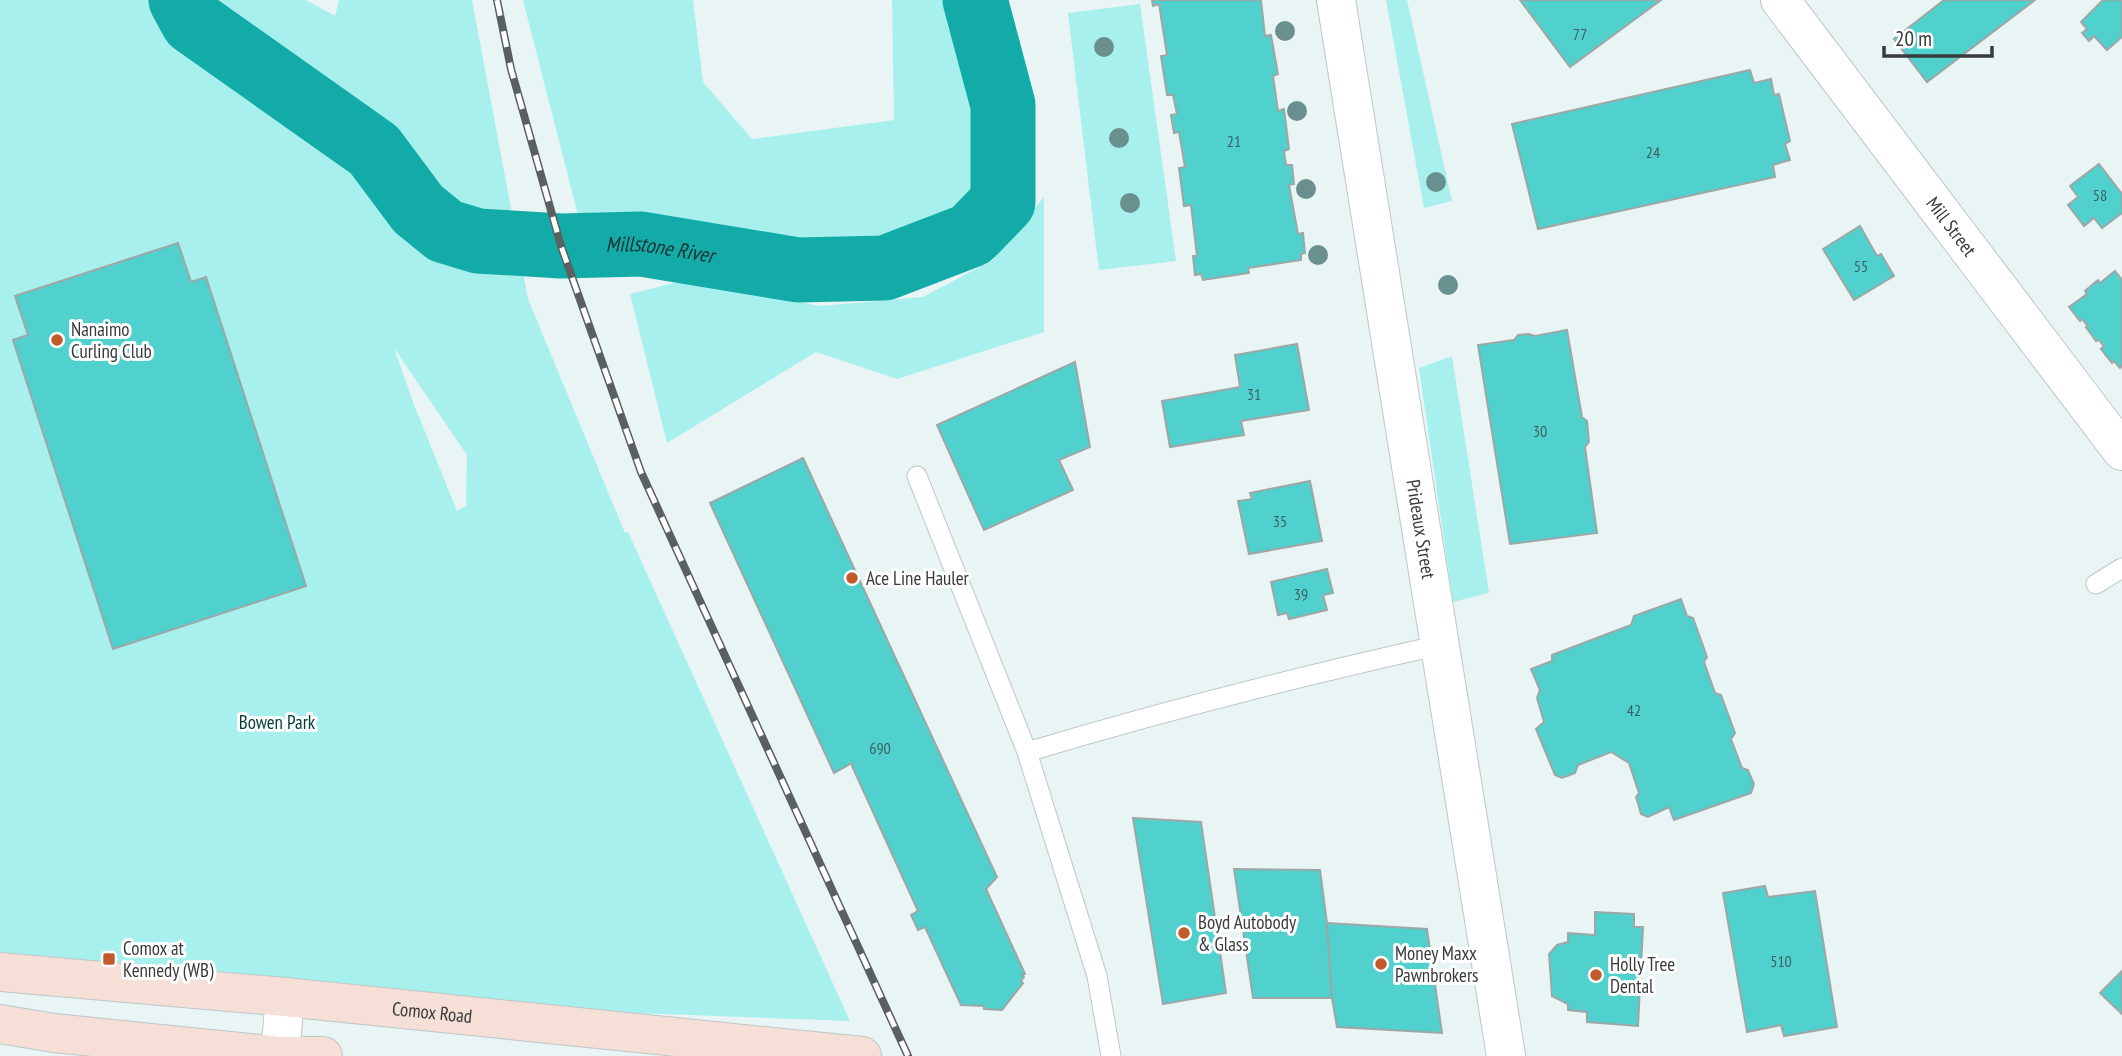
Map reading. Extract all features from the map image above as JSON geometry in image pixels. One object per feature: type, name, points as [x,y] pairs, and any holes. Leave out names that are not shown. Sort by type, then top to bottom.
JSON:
[{"type":"main road","name":"Comox Road","points":[[0,972],[285,997],[862,1056]]},
{"type":"main road","points":[[0,1024],[54,1033],[280,1056],[323,1056]]},
{"type":"street","name":"Prideaux Street","points":[[1336,0],[1506,1056]]},
{"type":"street","name":"Mill Street","points":[[1780,0],[2122,452]]},
{"type":"street","points":[[280,1056],[285,997]]},
{"type":"lane","points":[[917,476],[1027,752],[1097,976],[1111,1056]]},
{"type":"lane","points":[[2096,584],[2122,568]]},
{"type":"lane","points":[[1027,752],[1233,694],[1440,645]]},
{"type":"green space","name":"Bowen Park","points":[[0,0],[306,0],[335,16],[339,0],[472,0],[528,299],[625,533],[628,532],[850,1021],[45,991],[0,978]],"holes":[[[394,348],[467,455],[466,506],[457,511]]]},
{"type":"green space","points":[[523,0],[693,0],[703,82],[752,139],[894,120],[892,0],[955,0],[976,71],[988,178],[937,230],[850,256],[640,222],[581,227]]},
{"type":"green space","points":[[1386,0],[1407,0],[1452,201],[1424,208]]},
{"type":"green space","points":[[1140,4],[1176,261],[1099,270],[1068,13]]},
{"type":"green space","points":[[1044,197],[1044,332],[897,379],[816,352],[667,443],[630,294],[686,280],[820,306],[923,297],[993,260]]},
{"type":"green space","points":[[1452,356],[1489,593],[1453,602],[1419,368]]},
{"type":"building","points":[[1152,0],[1261,0],[1265,36],[1271,35],[1278,74],[1273,76],[1278,111],[1284,109],[1289,149],[1284,151],[1286,165],[1292,165],[1294,184],[1289,185],[1298,234],[1303,233],[1305,253],[1301,254],[1301,260],[1248,268],[1249,273],[1203,280],[1201,274],[1195,275],[1193,256],[1197,256],[1191,205],[1184,206],[1179,168],[1185,167],[1179,132],[1174,133],[1171,115],[1177,114],[1173,95],[1167,95],[1161,56],[1167,55],[1159,4],[1153,6]]},
{"type":"building","points":[[1520,0],[1661,0],[1570,67]]},
{"type":"building","points":[[1944,0],[2035,0],[1927,82],[1894,39]]},
{"type":"building","points":[[2103,0],[2122,0],[2122,37],[2107,50],[2094,36],[2089,41],[2082,33],[2087,29],[2081,22]]},
{"type":"building","points":[[1750,70],[1754,83],[1771,79],[1774,95],[1779,94],[1790,141],[1785,144],[1790,160],[1773,165],[1775,177],[1538,229],[1512,124]]},
{"type":"building","points":[[2099,164],[2122,194],[2122,213],[2102,228],[2094,218],[2084,226],[2068,205],[2078,197],[2070,186]]},
{"type":"building","points":[[1860,226],[1877,256],[1881,254],[1894,276],[1854,300],[1823,249]]},
{"type":"building","points":[[178,243],[191,282],[206,277],[306,586],[113,649],[13,340],[28,335],[15,296]]},
{"type":"building","points":[[2115,271],[2122,280],[2120,368],[2114,361],[2112,363],[2101,349],[2104,346],[2099,340],[2096,341],[2086,327],[2088,326],[2082,319],[2080,321],[2069,307],[2087,294],[2085,291],[2098,280],[2100,283]]},
{"type":"building","points":[[1567,330],[1582,417],[1587,421],[1589,442],[1585,447],[1597,533],[1510,544],[1478,345],[1514,340],[1518,335],[1535,336]]},
{"type":"building","points":[[1297,344],[1309,410],[1241,421],[1244,435],[1170,447],[1162,401],[1240,387],[1235,355]]},
{"type":"building","points":[[1075,362],[1090,447],[1059,460],[1073,490],[984,530],[937,425]]},
{"type":"building","points":[[803,458],[997,877],[986,889],[1025,974],[1022,975],[1023,983],[1002,1010],[961,1005],[925,927],[918,930],[911,915],[918,911],[852,763],[834,773],[710,503]]},
{"type":"building","points":[[1310,481],[1322,541],[1249,554],[1238,501],[1252,499],[1250,493]]},
{"type":"building","points":[[1327,569],[1333,593],[1323,595],[1327,610],[1289,619],[1287,613],[1278,615],[1271,582]]},
{"type":"building","points":[[1681,599],[1687,616],[1693,618],[1707,657],[1704,662],[1715,693],[1721,695],[1735,733],[1731,739],[1742,768],[1748,770],[1754,784],[1751,793],[1674,820],[1669,807],[1648,817],[1641,814],[1636,797],[1639,793],[1629,763],[1611,752],[1578,765],[1575,773],[1562,778],[1555,775],[1536,729],[1544,722],[1537,698],[1540,690],[1531,669],[1552,661],[1552,655],[1631,625],[1634,616]]},
{"type":"building","name":"Boyd Autobody & Glass","points":[[1133,818],[1201,822],[1226,993],[1163,1004]]},
{"type":"building","points":[[1234,869],[1320,870],[1332,998],[1253,998]]},
{"type":"building","points":[[1765,886],[1768,897],[1815,891],[1837,1027],[1784,1036],[1781,1025],[1747,1032],[1723,893]]},
{"type":"building","name":"Holly Tree Dental","points":[[1595,912],[1634,914],[1634,927],[1643,927],[1638,1026],[1587,1022],[1587,1012],[1568,1010],[1568,1004],[1552,996],[1549,954],[1557,945],[1568,942],[1568,933],[1595,935]]},
{"type":"building","name":"Money Maxx Pawnbrokers","points":[[1327,923],[1427,929],[1442,1033],[1337,1027],[1332,998]]},
{"type":"building","points":[[2122,971],[2122,1014],[2100,993]]},
{"type":"waterway","name":"Millstone River","points":[[181,0],[193,22],[374,150],[418,209],[445,231],[478,241],[561,246],[641,244],[798,270],[885,268],[971,235],[1003,202],[1003,105],[975,0]]},
{"type":"railway","points":[[497,0],[511,69],[561,246],[641,472],[908,1056]]},
{"type":"place","name":"Nanaimo Curling Club","points":[[57,340]]},
{"type":"place","name":"Ace Line Hauler","points":[[852,578]]},
{"type":"place","name":"Boyd Autobody & Glass","points":[[1184,933]]},
{"type":"place","name":"Comox at Kennedy (WB)","points":[[109,959]]},
{"type":"place","name":"Money Maxx Pawnbrokers","points":[[1381,964]]},
{"type":"place","name":"Holly Tree Dental","points":[[1596,975]]}]
